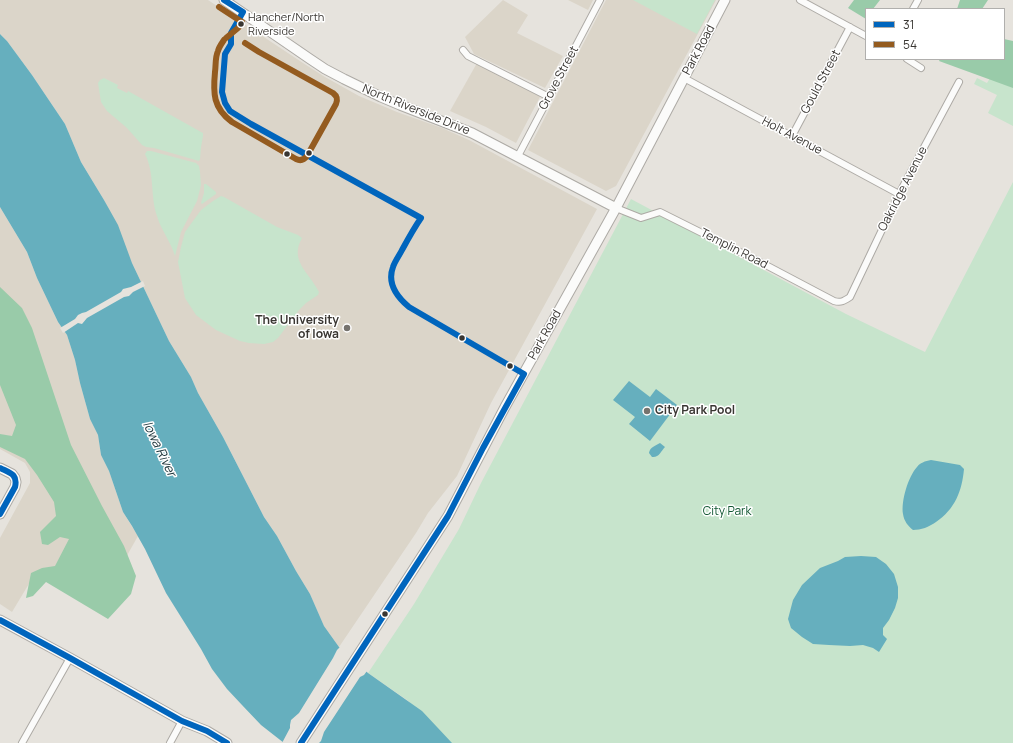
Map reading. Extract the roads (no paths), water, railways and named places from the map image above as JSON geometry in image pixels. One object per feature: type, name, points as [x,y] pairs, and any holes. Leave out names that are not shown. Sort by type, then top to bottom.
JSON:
[{"type":"main road","name":"North Riverside Drive","points":[[224,0],[325,69],[394,102],[472,132],[616,208]]},
{"type":"main road","name":"Park Road","points":[[301,743],[448,516],[505,408],[616,208],[725,0]]},
{"type":"main road","points":[[0,468],[12,474],[16,482],[14,490],[0,514]]},
{"type":"main road","points":[[0,620],[182,722],[207,731],[226,743]]},
{"type":"street","name":"Grove Street","points":[[518,156],[600,0]]},
{"type":"street","points":[[800,0],[865,35]]},
{"type":"street","name":"Gould Street","points":[[792,136],[850,27]]},
{"type":"street","points":[[463,50],[468,56],[549,97]]},
{"type":"street","points":[[908,60],[920,68]]},
{"type":"street","name":"Holt Avenue","points":[[684,78],[899,194]]},
{"type":"street","name":"Oakridge Avenue","points":[[850,297],[899,194],[959,82]]},
{"type":"street","name":"Templin Road","points":[[616,208],[641,218],[660,212],[834,301],[844,301],[850,297]]},
{"type":"street","points":[[22,743],[70,658]]},
{"type":"street","points":[[170,743],[182,722]]},
{"type":"water","name":"Iowa River","points":[[0,34],[7,41],[32,75],[65,124],[81,162],[118,225],[132,263],[169,341],[191,377],[264,517],[277,536],[310,594],[324,626],[339,647],[368,673],[422,711],[452,743],[284,743],[261,725],[227,689],[212,669],[166,593],[145,549],[123,512],[109,471],[101,455],[98,435],[90,419],[67,335],[58,322],[37,278],[27,252],[0,207]]},
{"type":"water","points":[[629,381],[650,397],[656,389],[677,405],[650,441],[629,424],[635,417],[613,400]]},
{"type":"water","points":[[660,443],[665,447],[658,455],[652,457],[649,453],[650,449]]},
{"type":"water","points":[[931,460],[960,465],[964,469],[961,485],[953,505],[943,517],[928,527],[913,530],[906,523],[903,514],[903,503],[906,489],[917,467],[923,462]]},
{"type":"water","points":[[845,557],[876,557],[886,564],[894,574],[898,587],[898,598],[895,608],[883,628],[883,635],[887,639],[879,652],[873,648],[863,645],[850,646],[813,644],[791,628],[788,619],[793,600],[802,585],[820,568]]},
{"type":"place","name":"Hancher/North Riverside","points":[[241,24]]},
{"type":"place","name":"The University of Iowa","points":[[347,328]]},
{"type":"place","name":"City Park Pool","points":[[647,411]]},
{"type":"park label","name":"City Park","points":[[727,512]]}]
